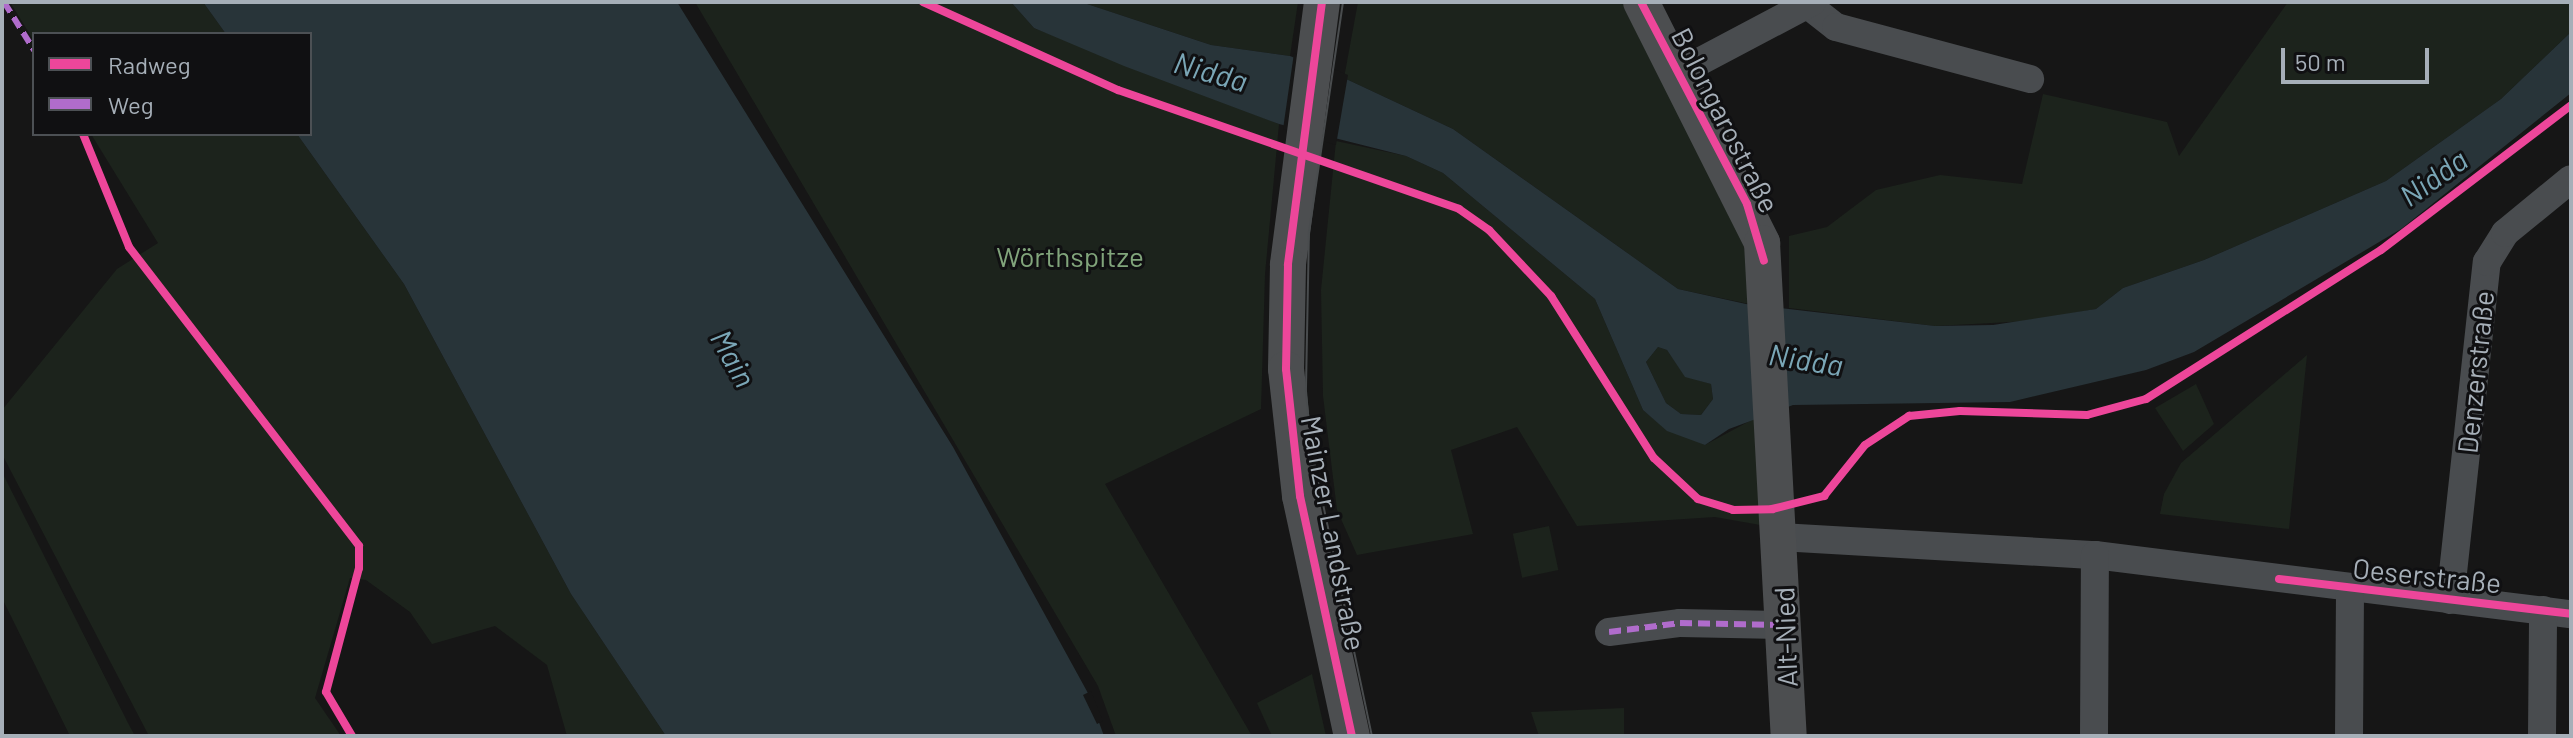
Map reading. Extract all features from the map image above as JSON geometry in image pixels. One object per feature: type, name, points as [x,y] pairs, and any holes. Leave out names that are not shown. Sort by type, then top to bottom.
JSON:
[{"type":"main road","name":"Bolongarostraße","points":[[1641,2],[1758,227],[1764,261],[1779,528]]},
{"type":"main road","name":"Mainzer Landstraße","points":[[1321,11],[1298,173],[1285,318],[1291,436],[1352,736]]},
{"type":"main road","name":"Alt-Nied","points":[[1779,528],[1789,736]]},
{"type":"street","points":[[1678,73],[1811,4],[1836,27],[2030,79]]},
{"type":"street","name":"Denzerstraße","points":[[2450,600],[2487,262],[2505,233],[2571,179]]},
{"type":"street","name":"Oeserstraße","points":[[1779,528],[2095,555],[2350,589],[2557,612]]},
{"type":"street","points":[[2094,736],[2095,555]]},
{"type":"street","points":[[2349,736],[2350,589]]},
{"type":"street","points":[[2542,736],[2557,612]]},
{"type":"street","points":[[1609,632],[1680,623],[1784,625]]},
{"type":"green space","points":[[10,2],[203,2],[225,32],[32,32],[32,38]]},
{"type":"green space","name":"Wörthspitze","points":[[695,2],[1011,2],[1034,28],[1279,124],[1265,274],[1261,409],[1105,484],[1252,736],[1116,736],[1098,686]]},
{"type":"green space","points":[[1081,2],[1298,2],[1290,56],[1211,45]]},
{"type":"green space","points":[[1358,2],[1629,2],[1722,187],[1719,198],[1741,227],[1754,305],[1678,289],[1453,129],[1344,78]]},
{"type":"green space","points":[[2288,2],[2571,2],[2571,32],[2501,99],[2386,181],[2204,260],[2123,288],[2096,309],[2029,321],[1935,326],[1789,308],[1789,236],[1827,227],[1876,190],[1940,175],[2022,184],[2043,94],[2167,122],[2179,156]]},
{"type":"green space","points":[[92,136],[298,136],[404,284],[571,594],[666,736],[567,736],[547,665],[495,626],[432,644],[410,612],[366,580],[350,578],[315,698],[341,736],[149,736],[2,454],[2,410],[117,269],[158,243]]},
{"type":"green space","points":[[1336,141],[1406,156],[1443,173],[1595,299],[1643,410],[1655,420],[1705,445],[1759,416],[1766,526],[1715,517],[1577,526],[1517,427],[1451,450],[1473,534],[1357,555],[1337,510],[1323,396],[1321,290]]},
{"type":"green space","points":[[1658,347],[1667,350],[1685,376],[1711,384],[1713,399],[1701,415],[1681,414],[1666,403],[1646,362]]},
{"type":"green space","points":[[2307,355],[2289,529],[2160,514],[2164,494],[2181,463]]},
{"type":"green space","points":[[2196,384],[2214,424],[2183,451],[2155,408]]},
{"type":"green space","points":[[2,472],[135,736],[70,736],[2,598]]},
{"type":"green space","points":[[1549,526],[1558,570],[1522,578],[1513,534]]},
{"type":"green space","points":[[1312,674],[1326,736],[1272,736],[1257,703]]},
{"type":"green space","points":[[1624,708],[1624,736],[1539,736],[1531,712]]},
{"type":"water","name":"Main","points":[[203,2],[677,2],[953,447],[1089,695],[1104,736],[666,736],[571,594],[404,284],[298,136],[312,136],[312,32],[225,32]]},
{"type":"water","name":"Nidda","points":[[1011,2],[1081,2],[1211,45],[1290,56],[1453,129],[1678,289],[1746,304],[1935,326],[1993,325],[2096,309],[2123,288],[2204,260],[2386,181],[2501,99],[2571,32],[2571,93],[2401,229],[2194,352],[2146,370],[2010,402],[1793,405],[1729,429],[1705,445],[1667,431],[1643,410],[1595,299],[1443,173],[1406,156],[1279,124],[1124,66],[1034,28]],"holes":[[[1658,347],[1667,350],[1685,377],[1711,384],[1713,399],[1701,415],[1681,414],[1666,403],[1646,362]]]},
{"type":"pier","points":[[1294,53],[1348,75],[1336,145],[1283,129]]},
{"type":"pier","points":[[1091,691],[1103,721],[1097,724],[1083,695]]},
{"type":"tram line","points":[[1343,2],[1309,231],[1306,391],[1311,447],[1372,736]]},
{"type":"marked path","points":[[4,2],[32,47]]},
{"type":"marked path","points":[[1609,632],[1680,623],[1784,625]]},
{"type":"cycle path","points":[[923,2],[1118,90],[1459,209],[1489,230],[1551,296],[1654,458],[1698,499],[1733,510],[1772,509],[1824,496],[1865,445],[1909,416],[1960,411],[2087,415],[2146,399],[2381,250],[2571,105]]},
{"type":"cycle path","points":[[1322,2],[1288,265],[1286,369],[1300,496],[1352,736]]},
{"type":"cycle path","points":[[1641,2],[1747,204],[1764,261]]},
{"type":"cycle path","points":[[84,136],[129,247],[359,546],[359,568],[326,692],[352,736]]},
{"type":"cycle path","points":[[2279,579],[2571,614]]}]
